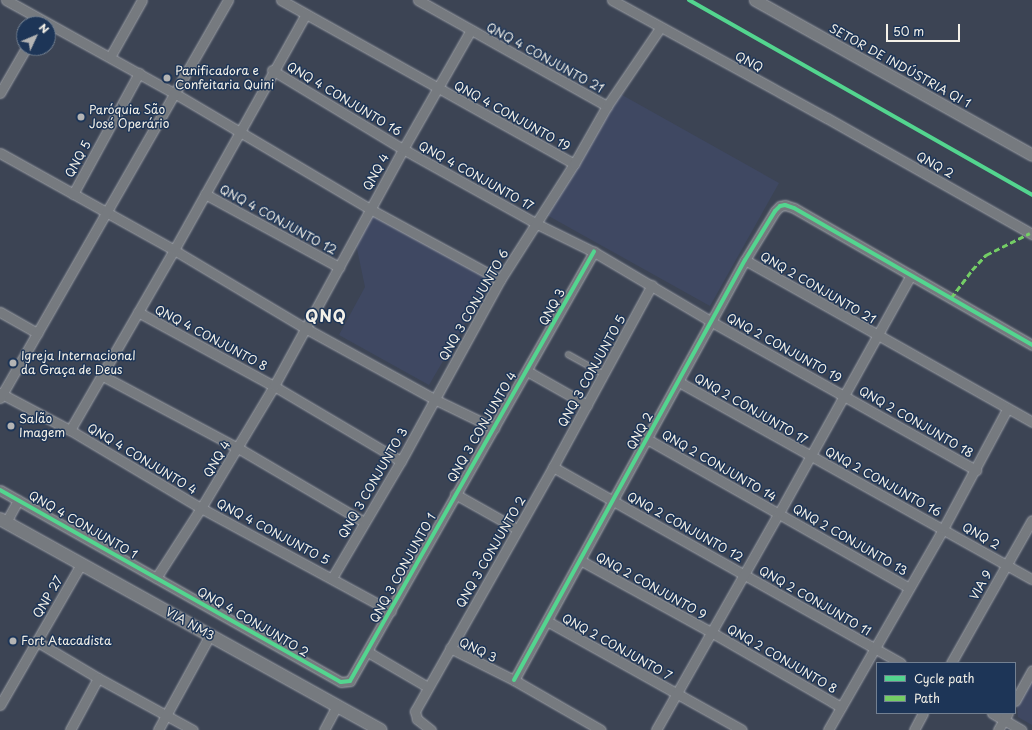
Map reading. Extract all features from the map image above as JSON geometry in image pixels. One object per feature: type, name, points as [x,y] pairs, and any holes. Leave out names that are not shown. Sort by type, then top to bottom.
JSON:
[{"type":"main road","name":"VIA NM3","points":[[3,520],[380,730]]},
{"type":"street","points":[[6,0],[31,16]]},
{"type":"street","points":[[110,57],[142,0]]},
{"type":"street","points":[[228,0],[1,395],[70,430],[174,250],[272,70],[306,14]]},
{"type":"street","name":"QNQ 4 CONJUNTO 19","points":[[281,0],[574,164]]},
{"type":"street","name":"QNQ 4 CONJUNTO 21","points":[[418,0],[607,106]]},
{"type":"street","points":[[612,0],[660,28],[607,106],[574,164],[537,224],[594,252],[652,285],[712,322]]},
{"type":"street","name":"SETOR DE INDÚSTRIA QI 1","points":[[755,0],[1032,155]]},
{"type":"street","name":"QNQ","points":[[660,28],[827,118]]},
{"type":"street","points":[[56,30],[139,73],[370,208],[500,280]]},
{"type":"street","name":"QNQ 4","points":[[156,578],[238,448],[274,386],[370,208],[471,30]]},
{"type":"street","points":[[0,93],[21,56]]},
{"type":"street","name":"QNQ 4 CONJUNTO 16","points":[[272,70],[403,149]]},
{"type":"street","name":"QNQ 5","points":[[73,194],[139,73]]},
{"type":"street","name":"QNQ 2","points":[[827,118],[1032,234]]},
{"type":"street","name":"QNQ 4 CONJUNTO 17","points":[[403,149],[537,224]]},
{"type":"street","name":"QNQ 5","points":[[0,153],[106,212]]},
{"type":"street","name":"QNQ 4 CONJUNTO 12","points":[[205,194],[338,267]]},
{"type":"street","name":"QNQ 2","points":[[514,680],[745,260],[775,211],[780,206],[785,205],[794,208],[911,275]]},
{"type":"street","points":[[106,212],[174,250],[305,328],[434,399],[494,428]]},
{"type":"street","name":"QNQ 3 CONJUNTO 6","points":[[434,399],[500,280],[537,224]]},
{"type":"street","name":"QNQ 3","points":[[527,371],[594,252]]},
{"type":"street","name":"QNQ 2 CONJUNTO 21","points":[[745,260],[1007,409]]},
{"type":"street","points":[[656,730],[745,575],[911,275],[1032,345]]},
{"type":"street","name":"QNQ 3 CONJUNTO 5","points":[[553,467],[652,285]]},
{"type":"street","points":[[0,312],[37,333]]},
{"type":"street","name":"QNQ 4 CONJUNTO 8","points":[[138,312],[274,386],[401,461]]},
{"type":"street","name":"QNQ 2 CONJUNTO 19","points":[[712,322],[844,395]]},
{"type":"street","points":[[527,371],[587,405]]},
{"type":"street","name":"QNQ 3 CONJUNTO 4","points":[[455,494],[527,371]]},
{"type":"street","points":[[101,375],[238,448],[364,522]]},
{"type":"street","name":"QNQ 2 CONJUNTO 17","points":[[679,382],[811,456]]},
{"type":"street","name":"QNQ 2 CONJUNTO 18","points":[[844,395],[976,470]]},
{"type":"street","name":"QNQ 3 CONJUNTO 3","points":[[332,578],[401,461],[434,399]]},
{"type":"street","points":[[828,730],[976,470],[1007,409],[1032,422]]},
{"type":"street","name":"QNQ 4 CONJUNTO 4","points":[[70,430],[201,508]]},
{"type":"street","name":"QNQ 2 CONJUNTO 14","points":[[647,439],[779,514]]},
{"type":"street","name":"QNQ 2 CONJUNTO 16","points":[[811,456],[943,529]]},
{"type":"street","points":[[553,467],[613,501]]},
{"type":"street","name":"QNQ 3 CONJUNTO 2","points":[[450,648],[553,467]]},
{"type":"street","name":"QNQ 4 CONJUNTO 1","points":[[0,490],[156,578]]},
{"type":"street","points":[[455,494],[517,529]]},
{"type":"street","name":"QNQ 3 CONJUNTO 1","points":[[368,652],[455,494]]},
{"type":"street","points":[[3,520],[18,500]]},
{"type":"street","name":"QNQ 2 CONJUNTO 12","points":[[613,501],[745,575]]},
{"type":"street","name":"QNQ 4 CONJUNTO 5","points":[[201,508],[332,578]]},
{"type":"street","name":"QNQ 2 CONJUNTO 13","points":[[779,514],[909,588]]},
{"type":"street","name":"VIA 9","points":[[952,662],[1032,520]]},
{"type":"street","name":"QNQ 2","points":[[943,529],[1032,579]]},
{"type":"street","name":"QNQ 2 CONJUNTO 9","points":[[580,560],[711,632]]},
{"type":"street","name":"QNP 27","points":[[0,705],[81,564]]},
{"type":"street","name":"QNQ 2 CONJUNTO 11","points":[[745,575],[874,648]]},
{"type":"street","name":"QNQ 4 CONJUNTO 2","points":[[156,578],[341,682],[352,679],[368,652]]},
{"type":"street","points":[[332,578],[391,611]]},
{"type":"street","name":"QNQ 2 CONJUNTO 7","points":[[547,621],[742,730]]},
{"type":"street","name":"QNQ 2 CONJUNTO 8","points":[[711,632],[841,707]]},
{"type":"street","points":[[158,730],[210,635]]},
{"type":"street","points":[[36,641],[98,678],[193,730]]},
{"type":"street","name":"QNQ 3","points":[[431,730],[420,723],[415,716],[415,711],[450,648],[514,680],[601,730]]},
{"type":"street","points":[[874,648],[899,662]]},
{"type":"street","points":[[368,652],[428,687]]},
{"type":"street","points":[[1016,699],[1032,670]]},
{"type":"street","points":[[70,730],[98,678]]},
{"type":"street","points":[[324,730],[337,706]]},
{"type":"street","points":[[914,730],[922,714]]},
{"type":"street","points":[[998,730],[1006,716],[1022,730]]},
{"type":"lane","points":[[568,354],[604,374]]},
{"type":"shaded area","points":[[615,91],[779,183],[710,306],[545,214]]},
{"type":"shaded area","points":[[373,216],[491,279],[429,385],[339,335],[365,287],[356,244]]},
{"type":"shaded area","points":[[1032,681],[1032,725],[1018,717],[1017,707]]},
{"type":"marked path","points":[[951,298],[972,270],[986,255],[1030,233]]},
{"type":"cycle path","points":[[689,0],[1032,195]]},
{"type":"cycle path","points":[[514,680],[745,260],[775,211],[780,206],[785,205],[794,208],[1032,345]]},
{"type":"cycle path","points":[[0,490],[341,682],[350,681],[594,252]]},
{"type":"place","name":"Panificadora e Confeitaria Quini","points":[[167,78]]},
{"type":"place","name":"Paróquia São José Operário","points":[[81,117]]},
{"type":"place","name":"Igreja Internacional da Graça de Deus","points":[[13,363]]},
{"type":"place","name":"Salão Imagem","points":[[11,426]]},
{"type":"place","name":"Fort Atacadista","points":[[13,641]]},
{"type":"district","name":"QNQ","points":[[326,315]]}]
